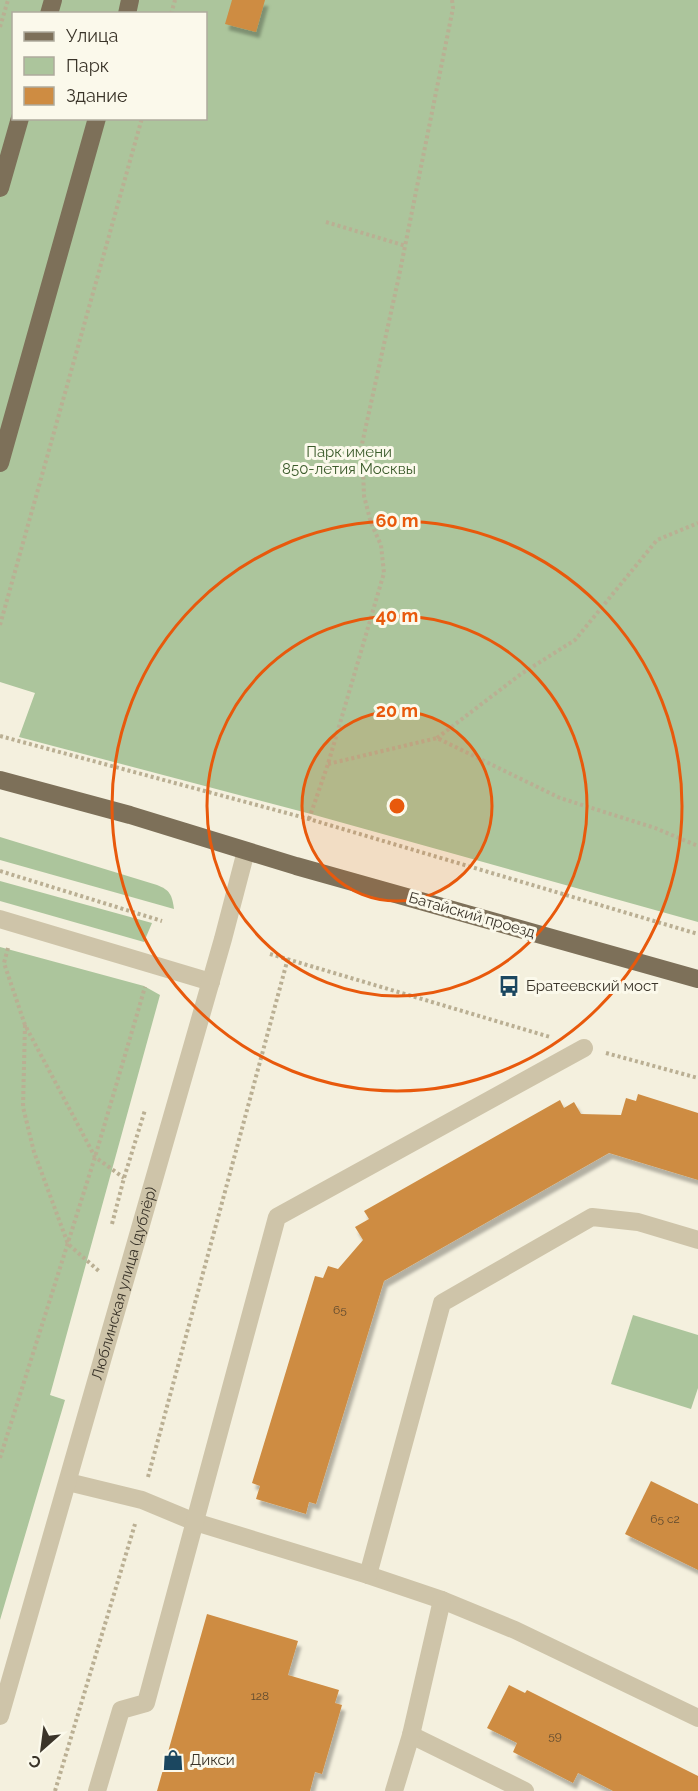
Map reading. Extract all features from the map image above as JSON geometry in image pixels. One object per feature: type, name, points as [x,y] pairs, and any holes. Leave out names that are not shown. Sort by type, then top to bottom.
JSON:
[{"type":"main road","points":[[0,188],[19,120]]},
{"type":"main road","points":[[0,464],[96,120]]},
{"type":"main road","name":"Батайский проезд","points":[[0,780],[130,815],[698,979]]},
{"type":"street","name":"Люблинская улица (дублёр)","points":[[0,1716],[211,982],[246,850]]},
{"type":"street","points":[[0,919],[211,982]]},
{"type":"street","points":[[97,1791],[121,1710],[146,1703],[277,1217],[584,1048]]},
{"type":"street","points":[[368,1575],[442,1303],[592,1216],[638,1222],[698,1240]]},
{"type":"street","points":[[68,1482],[142,1500],[195,1522],[442,1600],[515,1630],[697,1716]]},
{"type":"street","points":[[394,1791],[411,1735],[442,1600]]},
{"type":"street","points":[[411,1735],[525,1791]]},
{"type":"path","points":[[0,27],[8,0]]},
{"type":"path","points":[[310,816],[328,764],[384,573],[381,545],[371,523],[364,495],[362,444],[406,246],[451,19],[452,0]]},
{"type":"path","points":[[0,625],[141,120]]},
{"type":"path","points":[[326,222],[406,246]]},
{"type":"path","points":[[328,764],[437,738],[521,674],[575,640],[657,540],[698,523]]},
{"type":"path","points":[[0,736],[310,816],[698,934]]},
{"type":"path","points":[[437,738],[560,798],[656,828],[698,846]]},
{"type":"path","points":[[0,871],[162,921]]},
{"type":"path","points":[[10,941],[4,963],[25,1024],[95,1157],[124,1178],[148,1099]]},
{"type":"path","points":[[270,954],[584,1048],[698,1078]]},
{"type":"path","points":[[55,1791],[142,1500],[288,958]]},
{"type":"path","points":[[0,1458],[95,1157],[146,983],[154,987]]},
{"type":"path","points":[[25,1024],[23,1107],[34,1152],[68,1244],[100,1272]]},
{"type":"green space","name":"Парк имени 850-летия Москвы","points":[[0,0],[698,0],[698,922],[311,814],[19,737],[35,693],[0,682]]},
{"type":"green space","points":[[0,837],[157,885],[170,894],[174,909],[0,860]]},
{"type":"green space","points":[[0,881],[152,923],[144,942],[0,901]]},
{"type":"green space","points":[[0,947],[144,986],[160,995],[50,1395],[65,1400],[0,1620]]},
{"type":"green space","points":[[633,1315],[698,1335],[698,1388],[691,1409],[611,1384]]},
{"type":"building","points":[[232,0],[265,0],[256,32],[225,24]]},
{"type":"building","points":[[638,1094],[698,1113],[698,1180],[609,1153],[384,1281],[316,1504],[309,1502],[306,1514],[256,1499],[260,1486],[252,1483],[315,1276],[323,1278],[328,1266],[338,1269],[363,1240],[355,1227],[369,1219],[364,1211],[560,1100],[564,1108],[574,1102],[581,1114],[621,1115],[626,1098],[636,1101]]},
{"type":"building","points":[[651,1481],[698,1504],[698,1570],[625,1534]]},
{"type":"building","points":[[207,1614],[298,1641],[288,1675],[339,1690],[335,1703],[342,1705],[322,1774],[315,1772],[310,1791],[157,1791]]},
{"type":"building","points":[[509,1685],[525,1693],[527,1690],[698,1776],[698,1791],[613,1791],[578,1773],[573,1783],[513,1752],[517,1743],[487,1728]]},
{"type":"place","name":"Братеевский мост","points":[[509,986]]},
{"type":"place","name":"Дикси","points":[[173,1760]]}]
